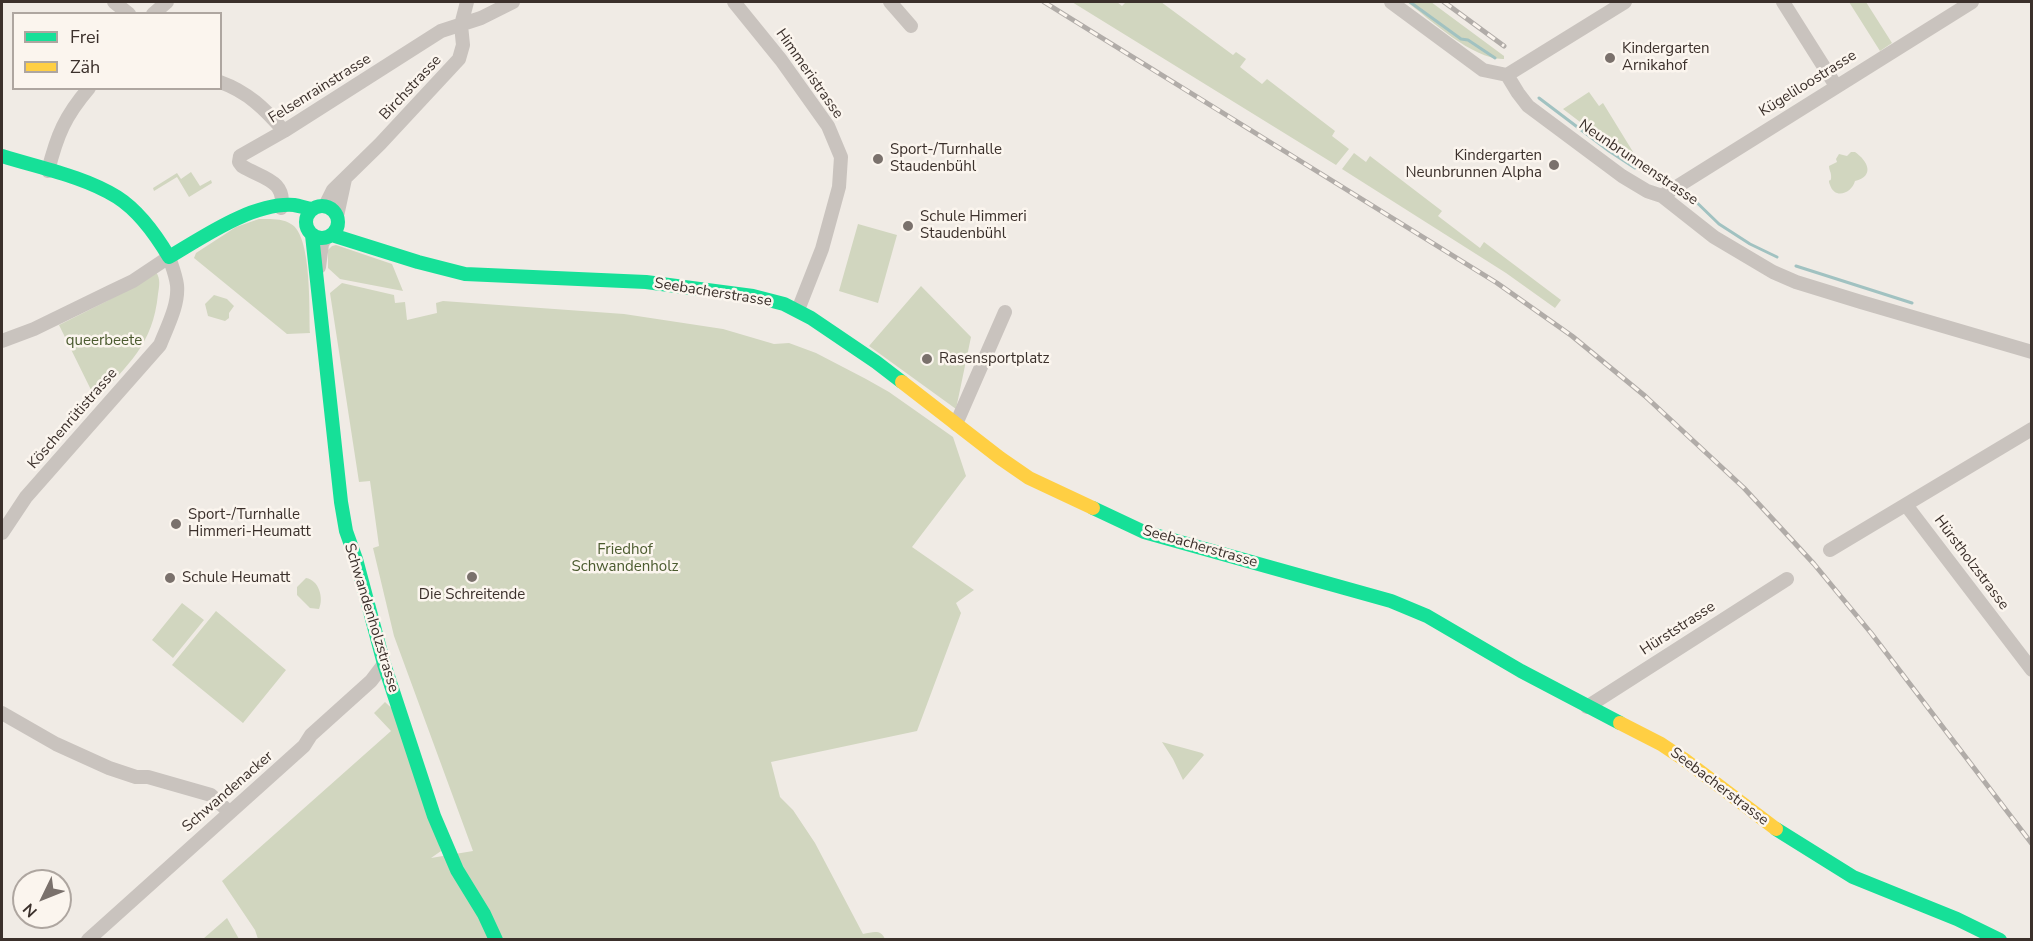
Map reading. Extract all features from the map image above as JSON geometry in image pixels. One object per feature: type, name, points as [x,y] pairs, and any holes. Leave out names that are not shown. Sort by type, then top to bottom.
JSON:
[{"type":"street","points":[[114,2],[126,12]]},
{"type":"street","points":[[155,12],[167,2]]},
{"type":"street","points":[[461,25],[467,2]]},
{"type":"street","points":[[461,25],[513,2]]},
{"type":"street","name":"Himmeristrasse","points":[[734,2],[781,60],[828,126],[841,157],[839,187],[825,238],[798,310]]},
{"type":"street","points":[[890,2],[911,26]]},
{"type":"street","points":[[1391,2],[1483,70],[1507,75],[1625,2]]},
{"type":"street","points":[[1783,2],[1836,86]]},
{"type":"street","name":"Kügeliloostrasse","points":[[1662,196],[1972,2]]},
{"type":"street","name":"Felsenrainstrasse","points":[[281,208],[280,188],[242,166],[239,162],[240,156],[284,131],[441,31],[461,25]]},
{"type":"street","name":"Birchstrasse","points":[[319,208],[345,177],[380,144],[455,65],[462,54],[461,25]]},
{"type":"street","name":"Neunbrunnenstrasse","points":[[1507,75],[1528,106],[1622,176],[1647,191],[1662,196],[1720,242],[1778,275],[1860,302],[2031,352]]},
{"type":"street","points":[[222,83],[256,100],[284,131]]},
{"type":"street","points":[[48,171],[61,129],[69,114],[87,90]]},
{"type":"street","points":[[2,156],[91,184],[118,198],[143,220],[169,257]]},
{"type":"street","points":[[319,208],[307,215],[319,233],[337,229],[345,177]]},
{"type":"street","points":[[2,340],[34,329],[123,286],[238,217],[265,209],[292,205],[319,208]]},
{"type":"street","name":"Seebacherstrasse","points":[[281,208],[319,233],[465,274],[646,282],[753,296],[798,310],[876,362],[1029,478],[1144,532],[1391,601],[1427,616],[1521,671],[1661,744],[1685,759],[1771,826],[1853,877],[2000,939]]},
{"type":"street","name":"Seebacherstrasse","points":[[319,208],[330,208],[355,235],[378,249]]},
{"type":"street","name":"Schwandenholzstrasse","points":[[319,233],[313,256],[348,543],[356,558],[384,664],[434,816],[457,870],[484,914],[496,939]]},
{"type":"street","name":"Köschenrütistrasse","points":[[2,533],[26,497],[160,345],[172,312],[177,288],[169,257]]},
{"type":"street","points":[[956,424],[1005,312]]},
{"type":"street","points":[[1830,550],[2031,429]]},
{"type":"street","name":"Hürstholzstrasse","points":[[1906,505],[2031,670]]},
{"type":"street","name":"Hürststrasse","points":[[1587,707],[1786,579]]},
{"type":"street","name":"Schwandenacker","points":[[88,939],[304,746],[311,735],[371,681],[384,664]]},
{"type":"street","points":[[2,713],[56,744],[109,768],[211,795],[229,812]]},
{"type":"green space","points":[[1072,2],[1117,2],[1122,6],[1126,2],[1161,2],[1233,55],[1236,52],[1246,59],[1240,67],[1262,84],[1267,79],[1335,131],[1332,136],[1349,149],[1336,165]]},
{"type":"green space","points":[[1407,2],[1431,2],[1504,56],[1504,59],[1492,58],[1466,46]]},
{"type":"green space","points":[[1849,2],[1866,2],[1892,43],[1880,51]]},
{"type":"green space","points":[[1589,92],[1599,106],[1603,103],[1638,160],[1634,163],[1563,109]]},
{"type":"green space","points":[[1855,152],[1863,160],[1867,172],[1861,179],[1855,181],[1851,189],[1843,193],[1836,192],[1832,190],[1829,182],[1831,174],[1829,166],[1837,162],[1839,154],[1847,156]]},
{"type":"green space","points":[[1354,153],[1366,162],[1370,156],[1442,211],[1438,216],[1480,248],[1484,242],[1561,300],[1555,308],[1506,273],[1342,169]]},
{"type":"green space","points":[[191,172],[200,186],[211,180],[212,183],[189,197],[177,177],[154,191],[153,188],[177,173],[181,179]]},
{"type":"green space","points":[[259,219],[275,219],[291,224],[298,231],[303,242],[308,274],[310,333],[287,334],[194,258],[196,253],[236,227]]},
{"type":"green space","points":[[858,224],[897,235],[878,303],[839,291]]},
{"type":"green space","points":[[336,245],[392,264],[403,291],[340,279],[328,268],[328,250]]},
{"type":"green space","name":"queerbeete","points":[[156,272],[159,283],[155,312],[145,340],[137,353],[96,400],[59,325],[107,301]]},
{"type":"green space","name":"Friedhof Schwandenholz","points":[[342,283],[394,295],[395,303],[405,302],[407,320],[437,313],[436,303],[443,301],[624,314],[723,329],[774,344],[789,343],[816,353],[889,392],[953,437],[966,476],[912,547],[974,590],[956,603],[961,613],[917,731],[771,762],[780,797],[793,810],[815,843],[863,934],[879,932],[885,939],[258,939],[255,930],[222,881],[391,731],[374,713],[385,702],[398,714],[441,851],[431,858],[473,851],[394,636],[373,548],[379,546],[370,481],[359,482],[330,293]]},
{"type":"green space","name":"Rasensportplatz","points":[[921,286],[971,337],[956,409],[869,346]]},
{"type":"green space","points":[[214,295],[227,299],[234,306],[229,313],[229,318],[225,321],[208,316],[205,304]]},
{"type":"green space","points":[[306,578],[314,582],[319,590],[321,600],[319,609],[310,608],[297,595],[297,587]]},
{"type":"green space","points":[[182,603],[204,620],[173,658],[152,640]]},
{"type":"green space","points":[[216,611],[286,670],[243,723],[172,665]]},
{"type":"green space","points":[[1162,742],[1202,753],[1204,755],[1183,780]]},
{"type":"green space","points":[[227,918],[239,939],[203,939]]},
{"type":"waterway","points":[[1410,2],[1461,39],[1468,40],[1495,58]]},
{"type":"waterway","points":[[1539,98],[1635,168]]},
{"type":"waterway","points":[[1688,194],[1719,224],[1750,244],[1777,257]]},
{"type":"waterway","points":[[1796,266],[1912,303]]},
{"type":"railway","points":[[1044,2],[1497,283],[1572,336],[1645,396],[1744,488],[1814,564],[1871,633],[2032,844]]},
{"type":"railway","points":[[1444,2],[1504,46]]},
{"type":"traffic: fast","points":[[2,156],[76,178],[117,197],[133,209],[169,257],[229,222],[262,209],[294,205],[312,209]]},
{"type":"traffic: fast","points":[[322,206],[334,210],[338,222],[334,234],[322,238],[310,234],[306,222],[310,210],[322,206]]},
{"type":"traffic: fast","points":[[312,235],[346,531],[356,559],[384,664],[434,816],[457,870],[484,914],[496,940]]},
{"type":"traffic: fast","points":[[332,235],[465,274],[646,282],[753,296],[784,304],[811,318],[902,382]]},
{"type":"traffic: fast","points":[[1093,508],[1144,532],[1391,601],[1427,616],[1521,671],[1620,723]]},
{"type":"traffic: fast","points":[[1776,829],[1853,877],[1957,919],[2000,940]]},
{"type":"traffic: slow","points":[[902,382],[1029,478],[1093,508]]},
{"type":"traffic: slow","points":[[1620,723],[1661,744],[1685,760],[1776,829]]},
{"type":"place","name":"Kindergarten Arnikahof","points":[[1610,58]]},
{"type":"place","name":"Sport-/Turnhalle Staudenbühl","points":[[878,159]]},
{"type":"place","name":"Kindergarten Neunbrunnen Alpha","points":[[1554,165]]},
{"type":"place","name":"Schule Himmeri Staudenbühl","points":[[908,226]]},
{"type":"place","name":"Rasensportplatz","points":[[927,359]]},
{"type":"place","name":"Sport-/Turnhalle Himmeri-Heumatt","points":[[176,524]]},
{"type":"place","name":"Die Schreitende","points":[[472,577]]},
{"type":"place","name":"Schule Heumatt","points":[[170,578]]}]
